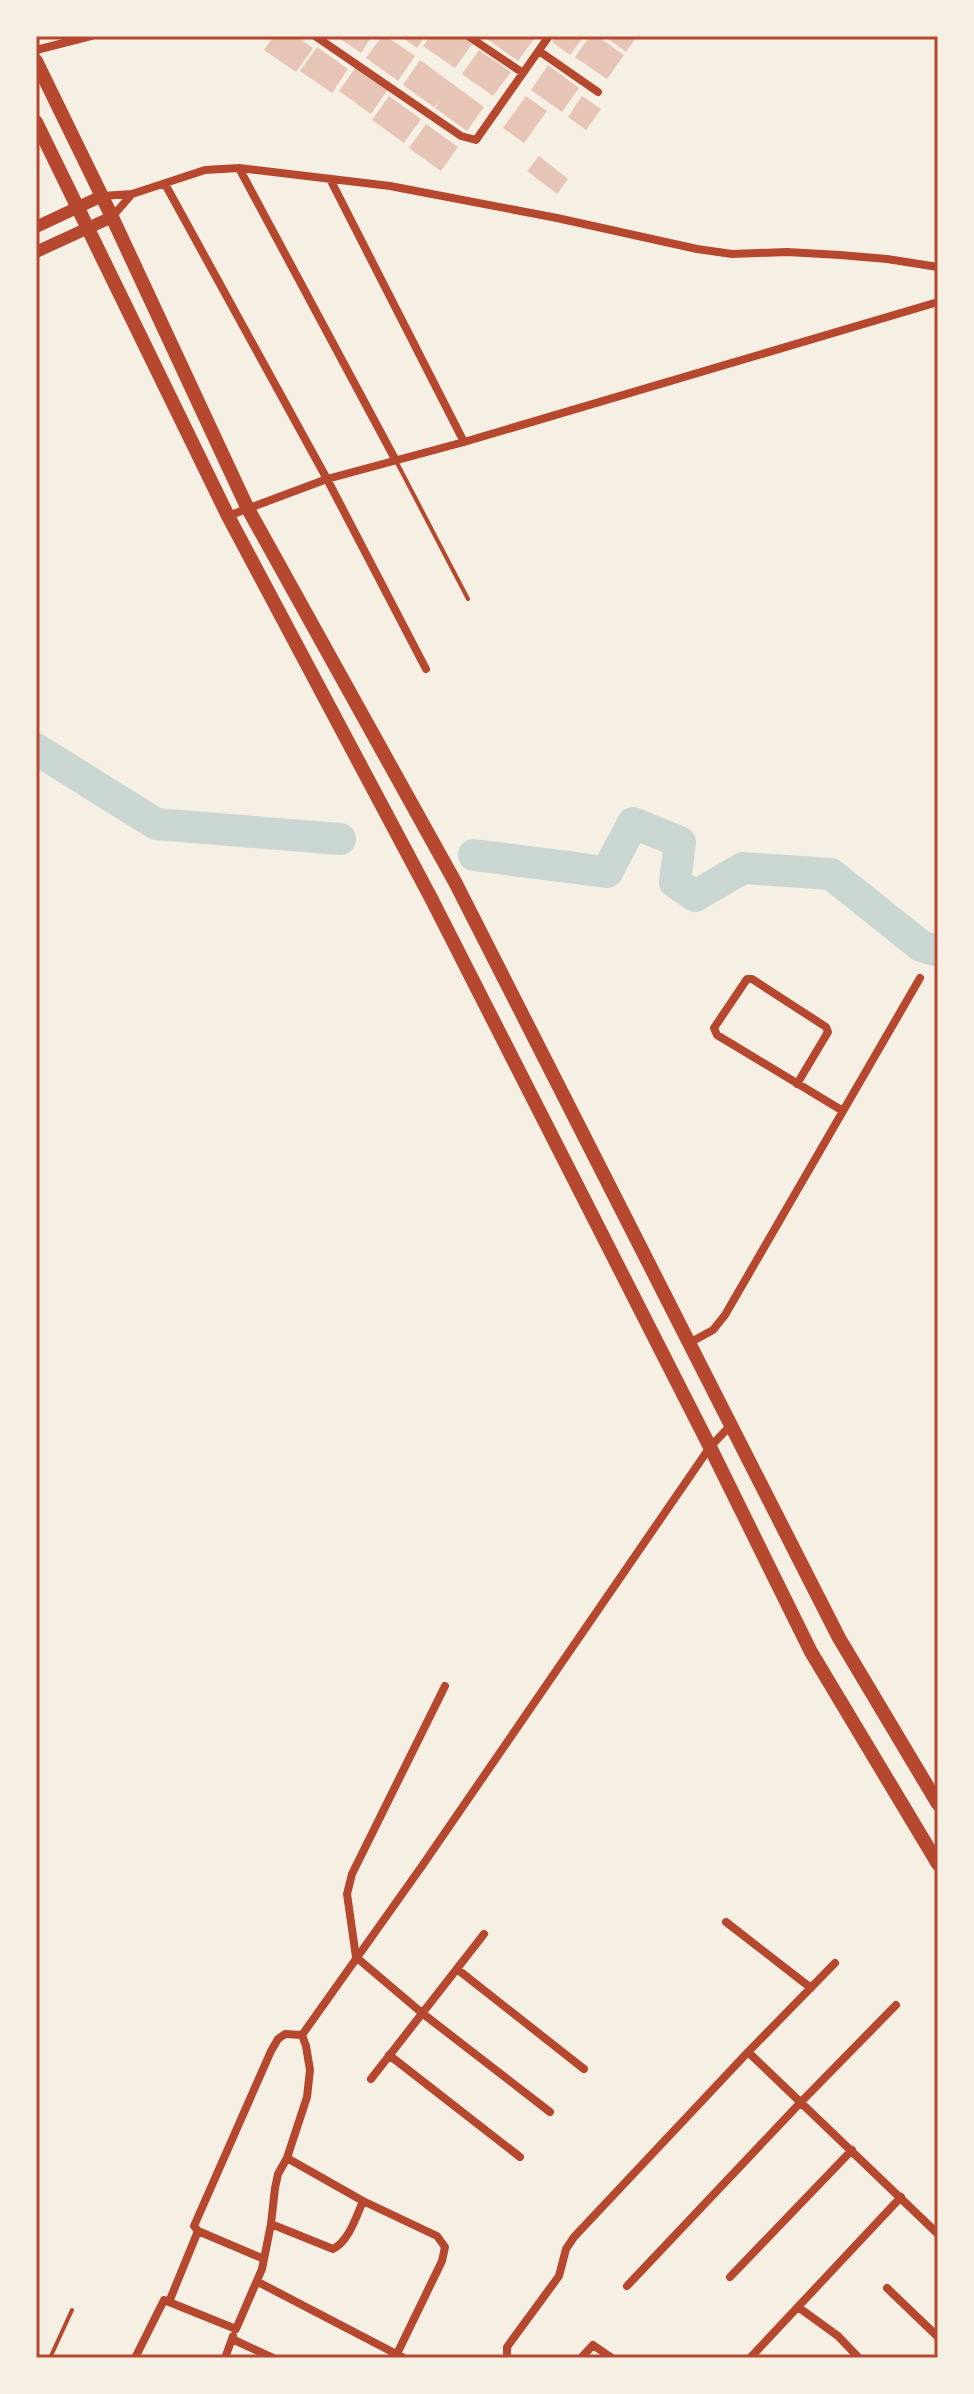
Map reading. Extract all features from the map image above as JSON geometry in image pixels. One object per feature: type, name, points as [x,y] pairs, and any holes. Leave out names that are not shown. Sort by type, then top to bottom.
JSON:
[{"type":"main road","points":[[36,61],[247,507],[455,882],[839,1638],[938,1804]]},
{"type":"main road","points":[[36,122],[228,516],[431,898],[811,1652],[938,1864]]},
{"type":"main road","points":[[36,227],[102,196]]},
{"type":"main road","points":[[36,252],[112,217]]},
{"type":"street","points":[[36,50],[91,36]]},
{"type":"street","points":[[315,36],[467,139],[476,140],[549,36]]},
{"type":"street","points":[[468,36],[523,73]]},
{"type":"street","points":[[539,51],[598,92]]},
{"type":"street","points":[[102,196],[132,194],[205,170],[239,168],[420,192],[720,253],[840,255],[938,267]]},
{"type":"street","points":[[239,168],[395,459]]},
{"type":"street","points":[[330,179],[464,442]]},
{"type":"street","points":[[165,184],[327,479],[426,669]]},
{"type":"street","points":[[112,217],[132,194]]},
{"type":"street","points":[[228,516],[327,479],[464,442],[938,302]]},
{"type":"street","points":[[691,1342],[713,1330],[725,1315],[920,978]]},
{"type":"street","points":[[797,1084],[828,1032],[826,1027],[752,979],[747,979],[714,1031],[717,1035],[797,1084],[843,1111]]},
{"type":"street","points":[[302,2035],[710,1447],[732,1424]]},
{"type":"street","points":[[445,1686],[348,1885],[356,1957],[422,2013],[550,2112]]},
{"type":"street","points":[[726,1922],[811,1988]]},
{"type":"street","points":[[371,2079],[484,1934]]},
{"type":"street","points":[[507,2358],[507,2347],[559,2276],[566,2249],[574,2237],[835,1963]]},
{"type":"street","points":[[457,1969],[584,2069]]},
{"type":"street","points":[[627,2286],[896,2005]]},
{"type":"street","points":[[264,2259],[198,2231],[194,2226],[271,2051],[285,2034],[302,2035]]},
{"type":"street","points":[[225,2358],[258,2282],[278,2174],[287,2158],[307,2097],[310,2070],[302,2035]]},
{"type":"street","points":[[748,2052],[938,2234]]},
{"type":"street","points":[[389,2055],[520,2157]]},
{"type":"street","points":[[730,2277],[852,2150]]},
{"type":"street","points":[[258,2282],[399,2357],[442,2261],[445,2247],[437,2236],[363,2201],[287,2158]]},
{"type":"street","points":[[754,2357],[901,2197]]},
{"type":"street","points":[[271,2224],[333,2249],[344,2240],[363,2201]]},
{"type":"street","points":[[169,2302],[198,2231]]},
{"type":"street","points":[[887,2288],[938,2337]]},
{"type":"street","points":[[135,2358],[164,2300],[236,2329]]},
{"type":"street","points":[[798,2307],[838,2336],[859,2358]]},
{"type":"street","points":[[232,2339],[273,2358]]},
{"type":"street","points":[[581,2358],[593,2345],[612,2358]]},
{"type":"lane","points":[[395,459],[468,599]]},
{"type":"lane","points":[[50,2358],[72,2310]]},
{"type":"building","points":[[274,36],[296,36],[313,48],[296,72],[264,50]]},
{"type":"building","points":[[336,36],[372,36],[361,53]]},
{"type":"building","points":[[382,36],[415,56],[398,81],[366,58]]},
{"type":"building","points":[[400,36],[425,36],[417,48]]},
{"type":"building","points":[[430,36],[460,36],[472,44],[455,68],[423,46]]},
{"type":"building","points":[[489,36],[536,36],[518,61],[487,39]]},
{"type":"building","points":[[556,36],[584,36],[570,55],[552,42]]},
{"type":"building","points":[[590,36],[597,36],[624,55],[607,79],[575,57]]},
{"type":"building","points":[[604,36],[637,36],[626,52]]},
{"type":"building","points":[[317,47],[348,69],[332,93],[300,71]]},
{"type":"building","points":[[479,50],[511,72],[493,96],[462,74]]},
{"type":"building","points":[[420,60],[484,107],[467,131],[435,108],[440,101],[434,107],[403,85]]},
{"type":"building","points":[[548,65],[579,88],[562,112],[531,90]]},
{"type":"building","points":[[356,67],[388,89],[371,114],[339,91]]},
{"type":"building","points":[[389,96],[421,119],[404,143],[372,120]]},
{"type":"building","points":[[526,96],[547,111],[524,143],[503,128]]},
{"type":"building","points":[[582,96],[601,109],[586,130],[568,117]]},
{"type":"building","points":[[426,124],[458,147],[441,171],[409,148]]},
{"type":"building","points":[[539,156],[568,179],[557,194],[527,171]]},
{"type":"waterway","points":[[36,749],[156,824],[340,839]]},
{"type":"waterway","points":[[474,855],[607,872],[633,823],[680,842],[675,882],[695,896],[743,868],[831,874],[921,946],[938,951]]}]
